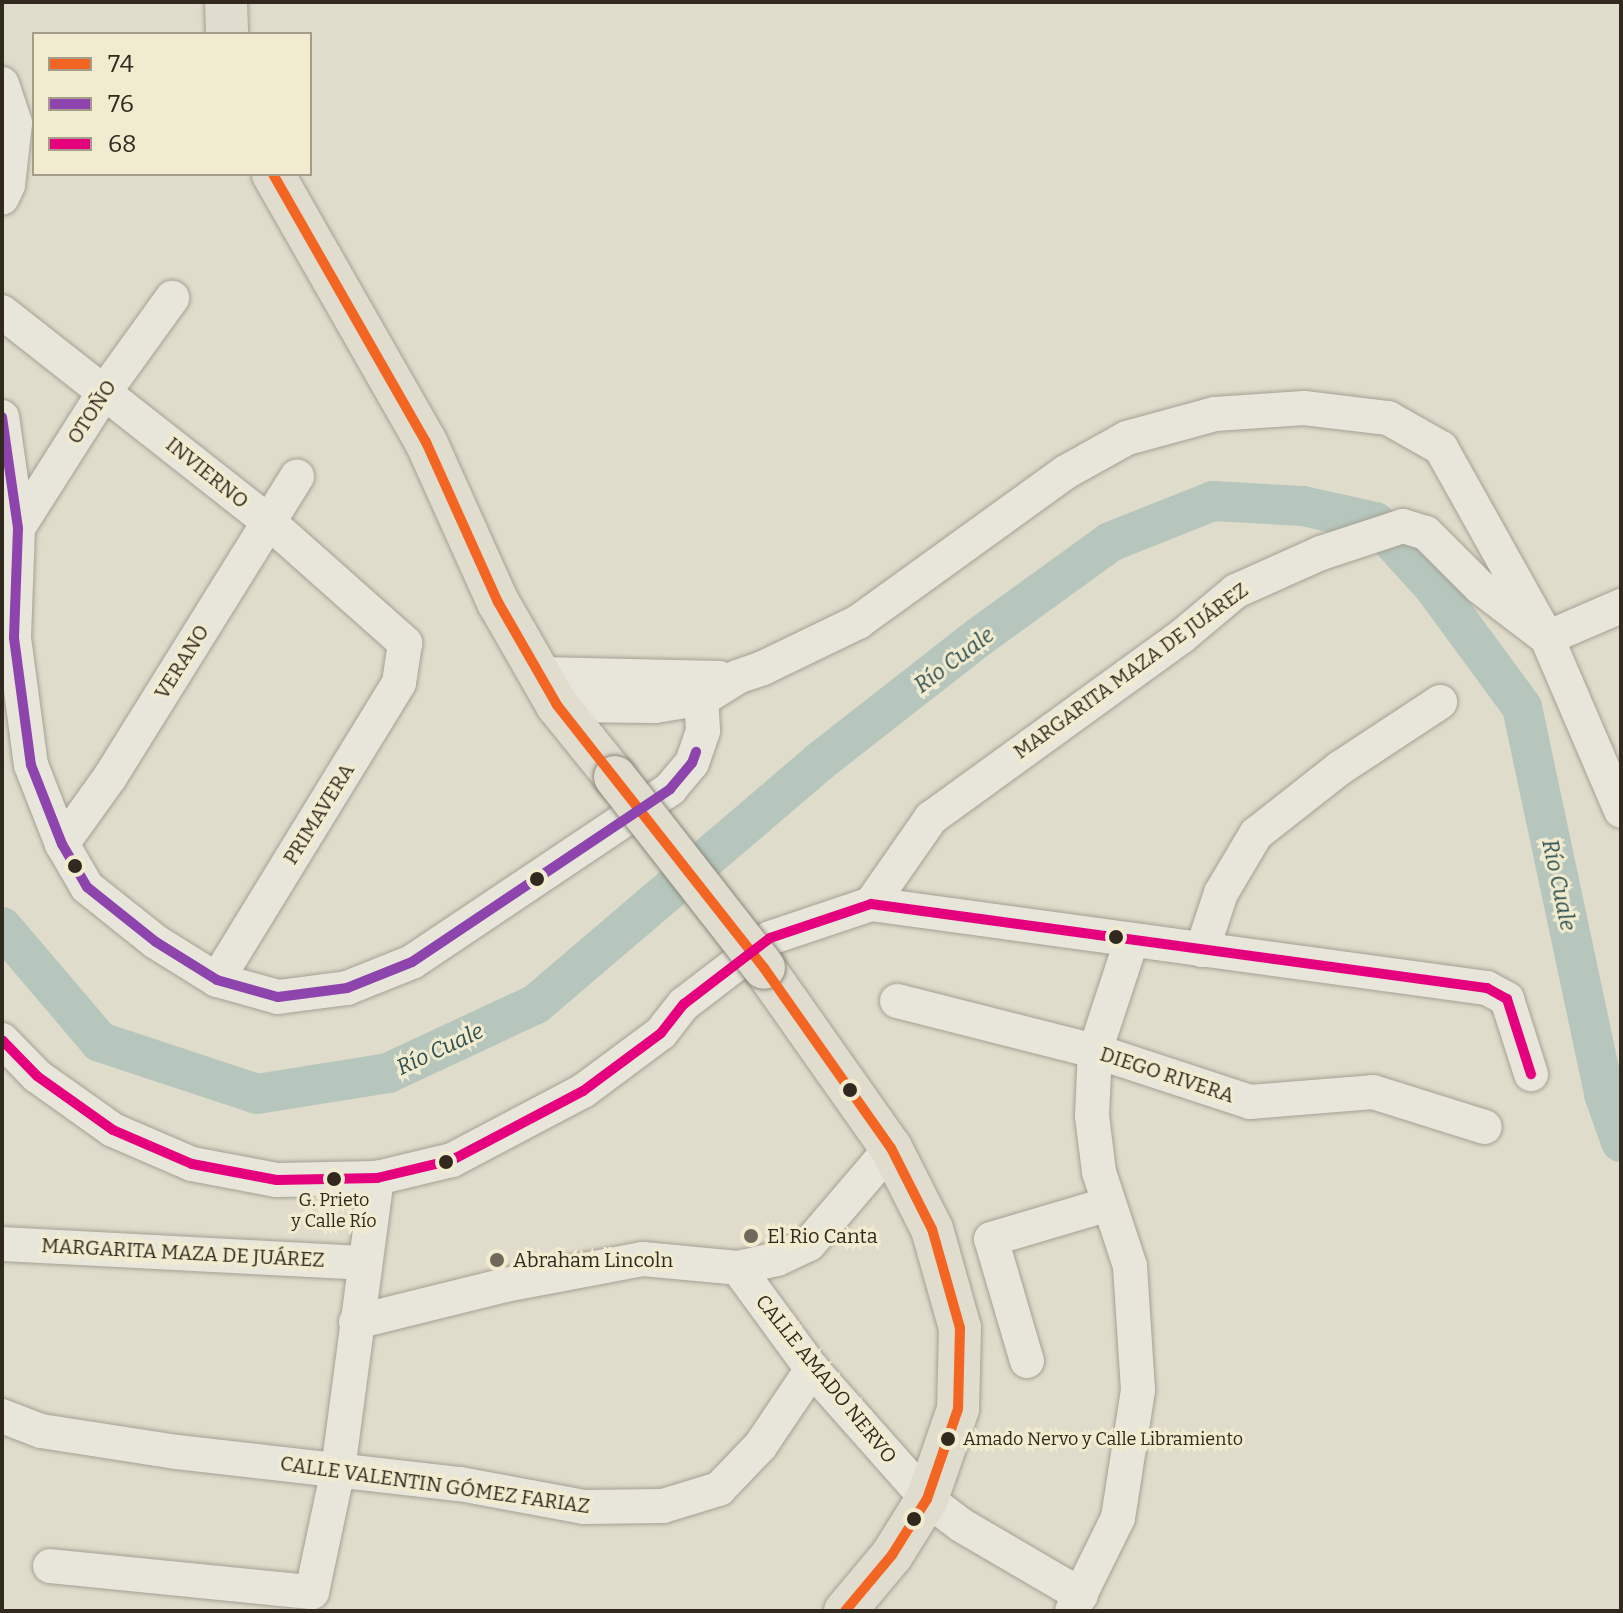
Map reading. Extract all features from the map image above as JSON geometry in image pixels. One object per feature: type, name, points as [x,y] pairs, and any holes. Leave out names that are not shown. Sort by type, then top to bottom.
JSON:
[{"type":"main road","points":[[226,2],[227,32]]},
{"type":"main road","points":[[274,176],[426,442],[498,602],[548,690],[615,777],[767,953],[891,1148],[932,1229],[960,1328],[958,1409],[927,1499],[892,1555],[845,1611]]},
{"type":"street","points":[[2,84],[15,123],[8,185],[2,198]]},
{"type":"street","name":"OTOÑO","points":[[18,528],[105,391],[172,298]]},
{"type":"street","name":"INVIERNO","points":[[2,312],[270,523],[405,643]]},
{"type":"street","points":[[548,690],[702,688],[763,668],[858,622],[1066,472],[1127,438],[1215,414],[1304,408],[1388,418],[1441,448],[1547,638],[1621,811]]},
{"type":"street","points":[[2,417],[18,528],[14,638],[31,765],[62,844],[87,887],[156,942],[217,980],[278,997],[347,988],[412,962],[547,875],[670,789],[692,763],[703,731],[702,688]]},
{"type":"street","name":"VERANO","points":[[62,844],[118,763],[297,477]]},
{"type":"street","name":"MARGARITA MAZA DE JUÁREZ","points":[[871,904],[931,818],[1181,637],[1236,591],[1321,553],[1403,526],[1426,533],[1480,587],[1547,638]]},
{"type":"street","points":[[1547,638],[1621,606]]},
{"type":"street","name":"PRIMAVERA","points":[[217,980],[399,683],[405,643]]},
{"type":"street","points":[[1202,950],[1221,893],[1256,834],[1340,768],[1440,702]]},
{"type":"street","points":[[2,1040],[37,1076],[113,1130],[192,1164],[277,1180],[377,1178],[452,1160],[583,1091],[661,1033],[684,1004],[767,953],[871,904],[1131,942],[1487,988],[1507,999],[1531,1074]]},
{"type":"street","points":[[1077,1603],[1118,1518],[1138,1390],[1130,1266],[1099,1172],[1092,1116],[1095,1051],[1131,942]]},
{"type":"street","name":"DIEGO RIVERA","points":[[897,1001],[1095,1051],[1250,1102],[1373,1092],[1485,1127]]},
{"type":"street","points":[[356,1322],[505,1285],[643,1259],[738,1268],[777,1259],[809,1244],[891,1148]]},
{"type":"street","points":[[50,1566],[312,1592],[338,1470],[377,1178]]},
{"type":"street","points":[[1027,1361],[991,1239],[1109,1204]]},
{"type":"street","name":"MARGARITA MAZA DE JUÁREZ","points":[[2,1244],[365,1263]]},
{"type":"street","name":"CALLE AMADO NERVO","points":[[738,1268],[812,1369],[927,1499],[1077,1603]]},
{"type":"street","name":"CALLE VALENTIN GÓMEZ FARIAZ","points":[[2,1416],[41,1431],[177,1452],[460,1484],[584,1507],[663,1506],[719,1489],[761,1445],[812,1369]]},
{"type":"waterway","name":"Río Cuale","points":[[2,927],[100,1042],[257,1094],[388,1073],[536,1004],[819,762],[979,637],[1110,542],[1213,501],[1303,506],[1375,522],[1433,586],[1522,707],[1604,1094],[1621,1142]]},
{"type":"transit line","name":"74","points":[[274,176],[426,442],[498,602],[557,705],[764,968],[891,1148],[932,1229],[960,1328],[958,1409],[927,1499],[892,1555],[845,1611]]},
{"type":"transit line","name":"76","points":[[2,417],[18,528],[14,638],[31,765],[62,844],[87,887],[156,942],[217,980],[278,997],[347,988],[412,962],[670,789],[692,763],[696,752]]},
{"type":"transit line","name":"68","points":[[2,1040],[37,1076],[113,1130],[192,1164],[277,1180],[377,1178],[452,1160],[583,1091],[661,1033],[684,1004],[770,938],[871,904],[1487,988],[1507,999],[1531,1074]]},
{"type":"place","name":"G. Prieto y Calle Río","points":[[334,1179]]},
{"type":"place","name":"El Rio Canta","points":[[751,1236]]},
{"type":"place","name":"Abraham Lincoln","points":[[497,1260]]},
{"type":"place","name":"Amado Nervo y Calle Libramiento","points":[[948,1439]]}]
